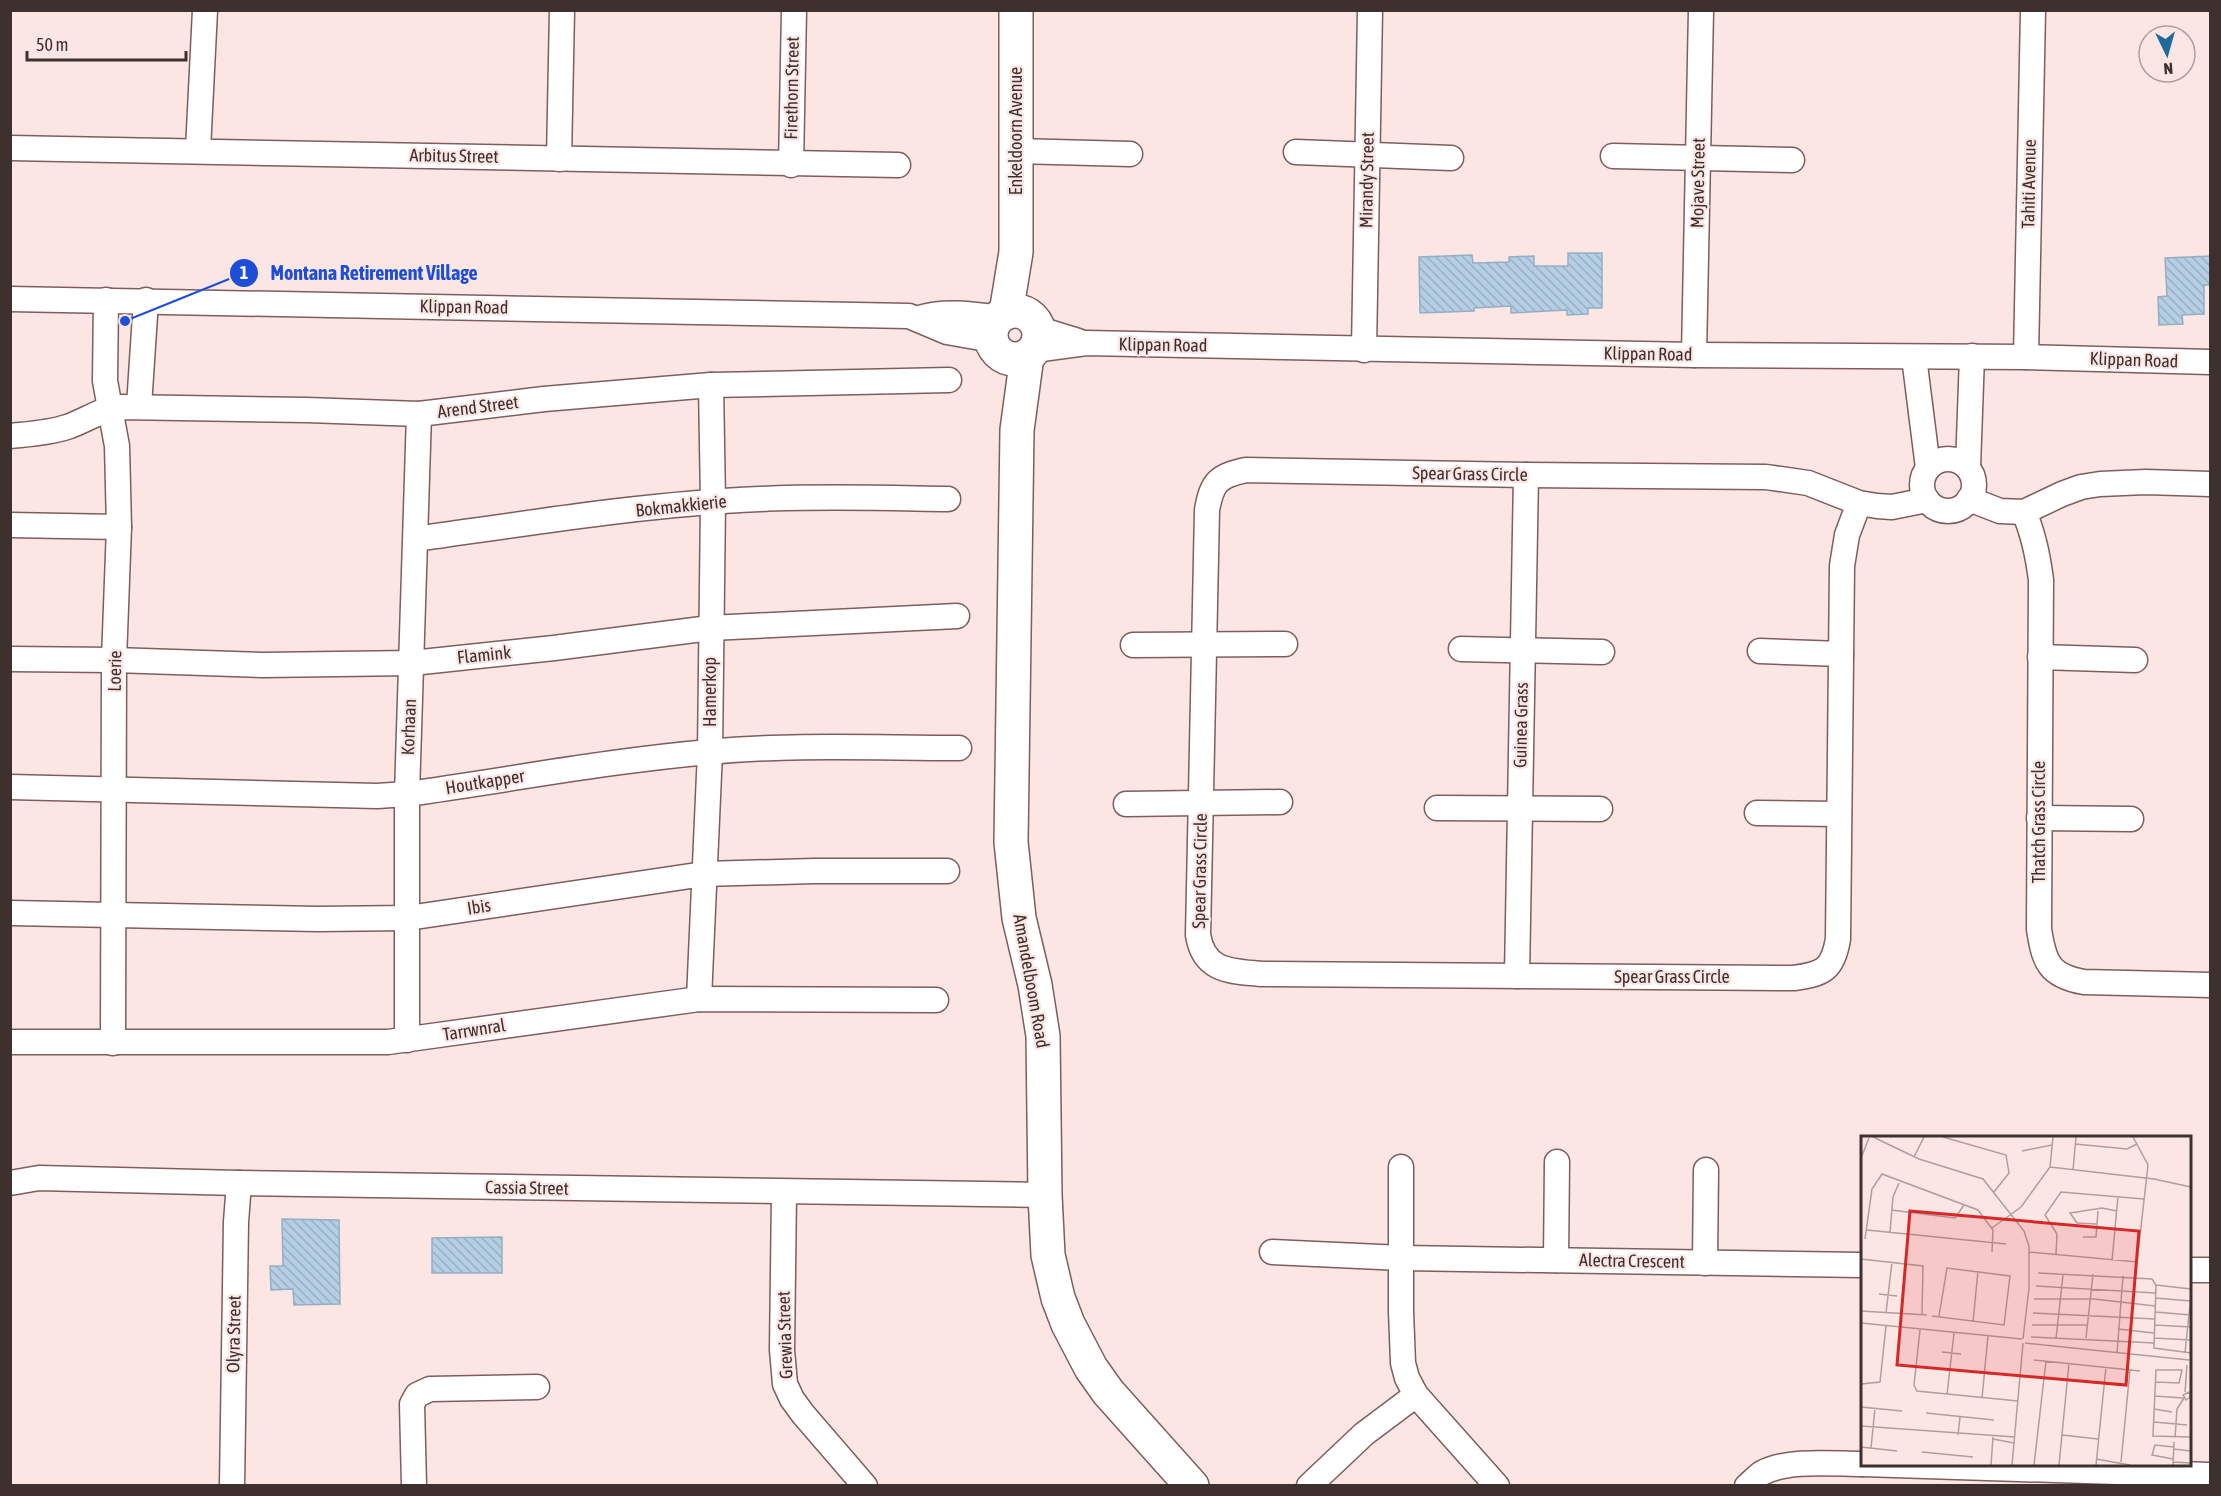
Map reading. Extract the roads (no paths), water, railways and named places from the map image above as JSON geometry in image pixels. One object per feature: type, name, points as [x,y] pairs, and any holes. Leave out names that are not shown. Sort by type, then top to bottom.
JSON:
[{"type":"street","points":[[198,150],[205,10]]},
{"type":"street","points":[[559,159],[562,10]]},
{"type":"street","name":"Firethorn Street","points":[[791,165],[794,10]]},
{"type":"street","name":"Enkeldoorn Avenue","points":[[1016,10],[1016,334]]},
{"type":"street","name":"Mirandy Street","points":[[1364,350],[1370,10]]},
{"type":"street","name":"Mojave Street","points":[[1694,355],[1701,10]]},
{"type":"street","name":"Tahiti Avenue","points":[[2025,357],[2033,10]]},
{"type":"street","name":"Arbitus Street","points":[[10,148],[198,150],[791,165],[898,165]]},
{"type":"street","points":[[1015,151],[1130,154]]},
{"type":"street","points":[[1296,152],[1451,158]]},
{"type":"street","points":[[1613,156],[1792,160]]},
{"type":"street","name":"Klippan Road","points":[[10,299],[909,316],[947,332],[1016,334],[1086,343],[1364,350],[1972,356],[2211,362]]},
{"type":"street","name":"Loerie","points":[[106,300],[105,381],[117,446],[119,527],[114,660],[113,1043]]},
{"type":"street","points":[[139,406],[146,300]]},
{"type":"street","name":"Amandelboom Road","points":[[1016,334],[1012,854],[1019,918],[1035,985],[1043,1036],[1048,1248],[1058,1298],[1076,1342],[1090,1368],[1108,1392],[1192,1485]]},
{"type":"street","points":[[1914,357],[1928,468],[1922,484],[1927,500],[1933,506],[1948,511],[1964,506],[1970,499],[1974,483],[1968,467],[1972,356]]},
{"type":"street","name":"Arend Street","points":[[10,436],[68,427],[110,408],[139,406],[419,414],[544,399],[711,385],[949,380]]},
{"type":"street","name":"Hamerkop","points":[[699,999],[710,752],[713,502],[711,385]]},
{"type":"street","name":"Korhaan","points":[[407,1040],[407,794],[419,414]]},
{"type":"street","points":[[1928,468],[1943,459],[1952,459],[1968,467]]},
{"type":"street","name":"Spear Grass Circle","points":[[1859,503],[1843,549],[1838,939],[1836,952],[1830,964],[1822,972],[1794,978],[1262,974],[1222,968],[1203,954],[1198,934],[1207,510],[1215,483],[1224,476],[1246,470],[1766,477],[1808,483],[1859,503],[1892,507],[1927,500]]},
{"type":"street","name":"Guinea Grass","points":[[1517,975],[1526,475]]},
{"type":"street","points":[[1970,499],[2000,511],[2024,512],[2062,494],[2081,487],[2100,484],[2146,482],[2211,484]]},
{"type":"street","name":"Bokmakkierie","points":[[416,539],[564,518],[713,502],[805,498],[948,499]]},
{"type":"street","name":"Thatch Grass Circle","points":[[2024,512],[2032,532],[2041,580],[2039,929],[2047,962],[2054,971],[2066,979],[2084,982],[2211,985]]},
{"type":"street","points":[[10,525],[119,527]]},
{"type":"street","name":"Flamink","points":[[10,659],[262,665],[412,663],[710,628],[957,616]]},
{"type":"street","points":[[1133,645],[1285,644]]},
{"type":"street","points":[[1461,649],[1602,652]]},
{"type":"street","points":[[1761,651],[1841,654]]},
{"type":"street","points":[[2040,657],[2135,660]]},
{"type":"street","name":"Houtkapper","points":[[10,787],[377,796],[407,794],[639,758],[710,752],[759,748],[959,747]]},
{"type":"street","points":[[1126,804],[1280,802]]},
{"type":"street","points":[[1437,808],[1600,808]]},
{"type":"street","points":[[1757,813],[1839,814]]},
{"type":"street","points":[[2039,818],[2131,819]]},
{"type":"street","name":"Ibis","points":[[10,913],[338,919],[408,918],[704,874],[947,871]]},
{"type":"street","name":"Tarrwnral","points":[[10,1042],[366,1042],[407,1040],[699,999],[936,1000]]},
{"type":"street","points":[[1556,1260],[1557,1162]]},
{"type":"street","points":[[1401,1167],[1401,1311],[1403,1363],[1407,1378],[1416,1395],[1497,1485]]},
{"type":"street","points":[[1705,1263],[1706,1170]]},
{"type":"street","name":"Cassia Street","points":[[10,1183],[39,1178],[239,1184],[1045,1195]]},
{"type":"street","name":"Olyra Street","points":[[232,1485],[236,1222],[239,1184]]},
{"type":"street","name":"Grewia Street","points":[[784,1192],[782,1350],[785,1384],[792,1400],[803,1414],[866,1485]]},
{"type":"street","name":"Alectra Crescent","points":[[1272,1252],[1402,1258],[1861,1265]]},
{"type":"street","points":[[2191,1270],[2211,1270]]},
{"type":"street","points":[[414,1485],[412,1404],[417,1395],[430,1389],[537,1387]]},
{"type":"street","points":[[1309,1485],[1364,1434],[1416,1395]]},
{"type":"street","points":[[1747,1485],[1762,1473],[1788,1466],[1821,1463],[1861,1464]]},
{"type":"street","points":[[1926,1466],[2211,1475]]},
{"type":"place","name":"Montana Retirement Village","points":[[125,321]]}]
